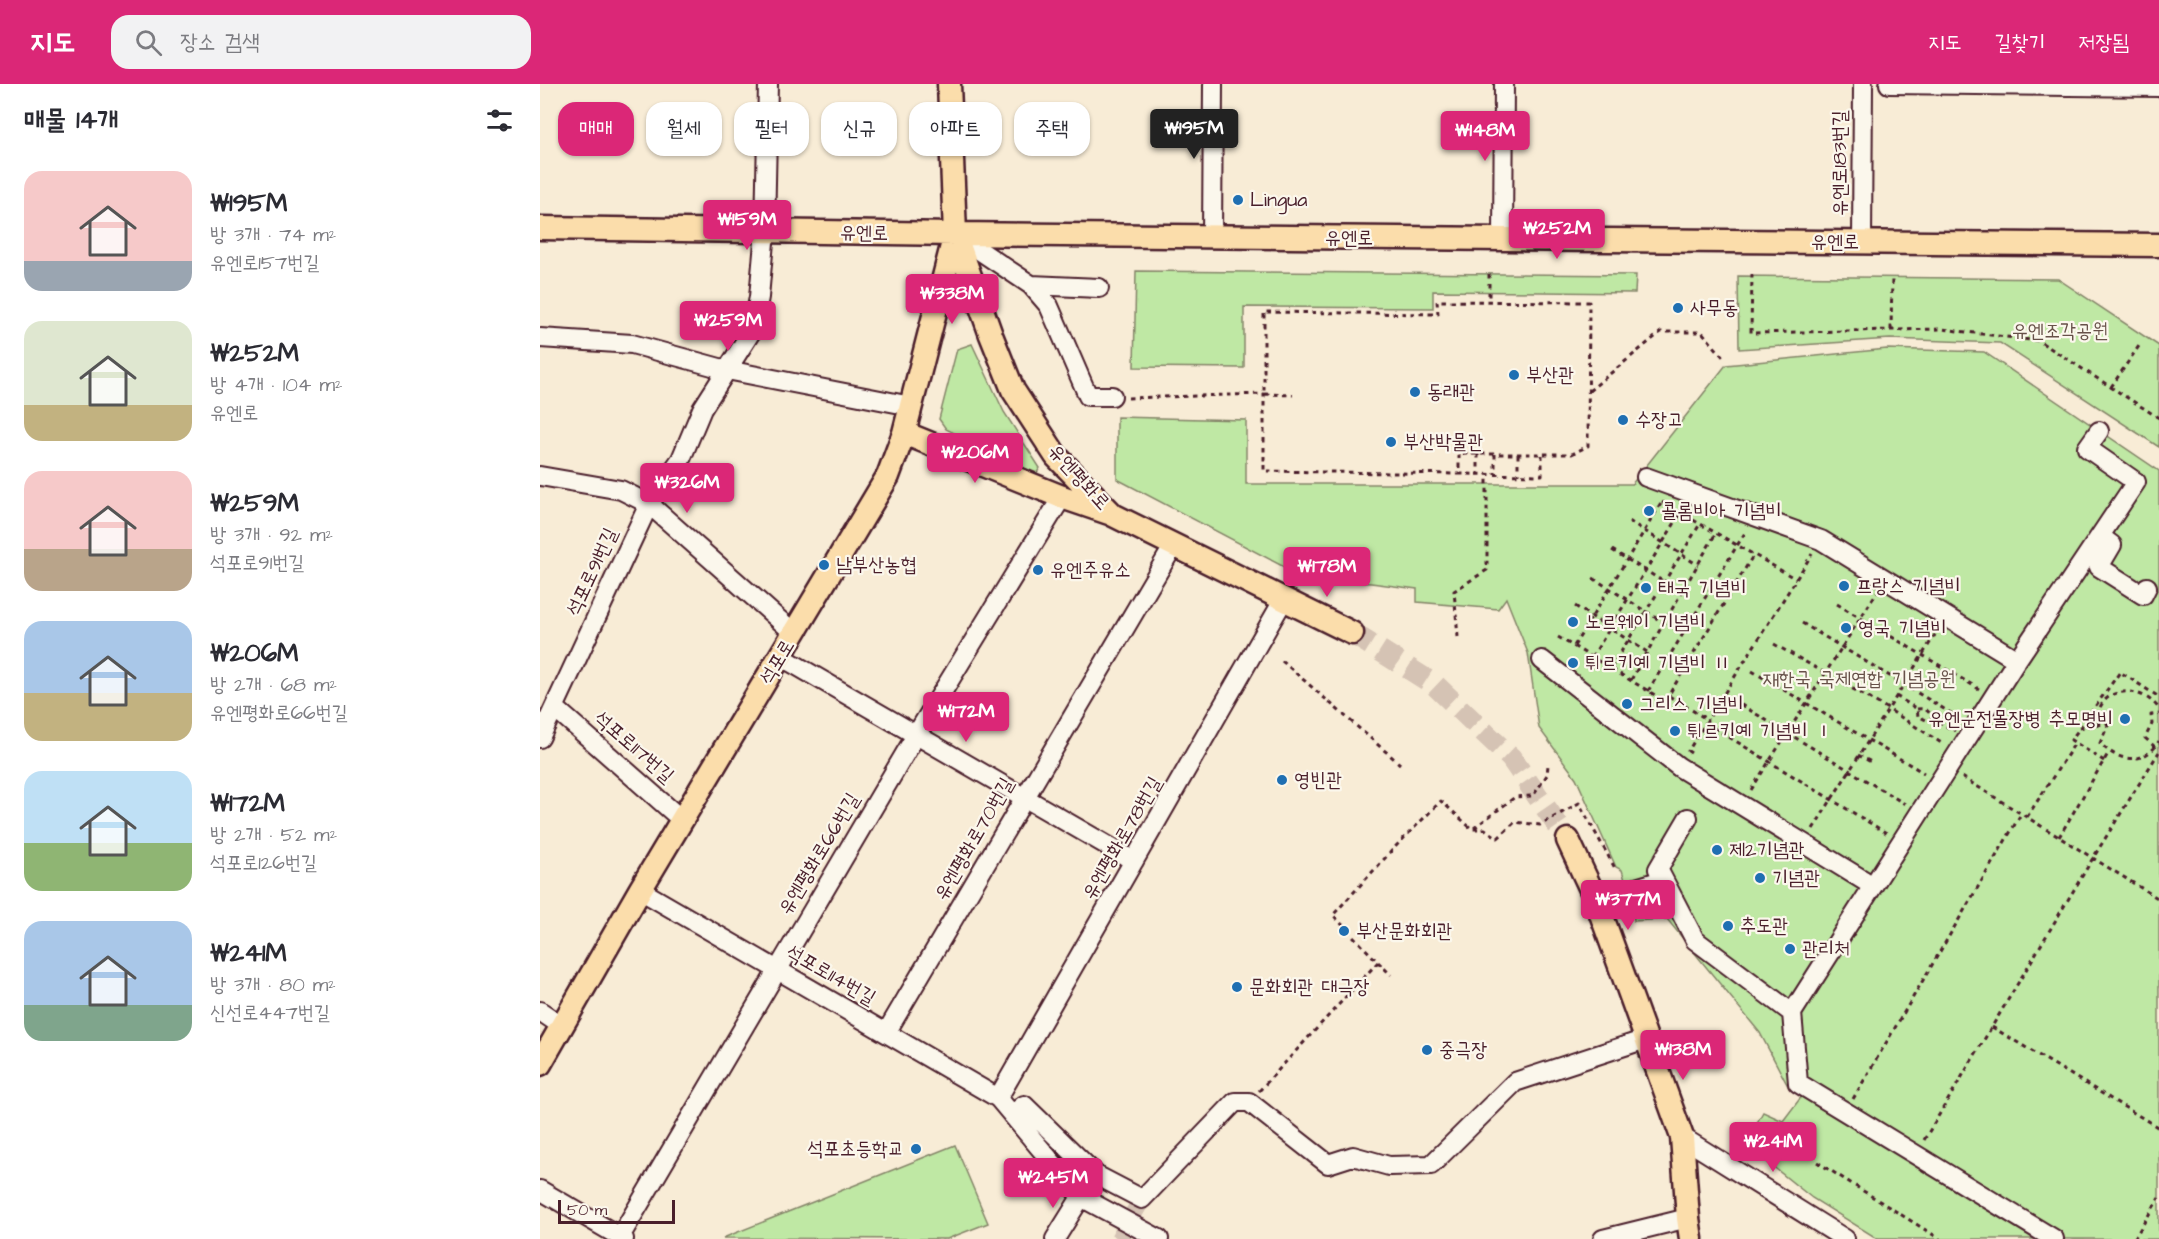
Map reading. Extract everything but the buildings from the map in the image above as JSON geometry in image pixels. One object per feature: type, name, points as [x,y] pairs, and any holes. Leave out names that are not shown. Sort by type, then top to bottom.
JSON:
[{"type":"main road","name":"유엔평화로","points":[[949,84],[956,234],[1013,390],[1056,456],[1113,515],[1352,633]]},
{"type":"main road","name":"유엔로","points":[[540,228],[1212,237],[2159,245]]},
{"type":"main road","name":"석포로","points":[[540,1064],[640,890],[888,476],[904,433],[956,234]]},
{"type":"main road","points":[[904,433],[1062,497],[1113,515]]},
{"type":"main road","points":[[1568,840],[1596,900],[1682,1137],[1689,1229]]},
{"type":"street","name":"석포로91번길","points":[[540,738],[649,504],[681,459],[702,409],[753,329],[759,297],[765,231],[768,84]]},
{"type":"street","points":[[1212,237],[1213,84]]},
{"type":"street","points":[[1503,239],[1504,84]]},
{"type":"street","name":"유엔로183번길","points":[[1862,242],[1863,84]]},
{"type":"street","points":[[1889,84],[2159,87]]},
{"type":"street","points":[[956,234],[1031,285],[1048,306],[1088,396],[1120,397]]},
{"type":"street","points":[[1031,285],[1099,288]]},
{"type":"street","points":[[540,338],[632,344],[727,370],[911,406]]},
{"type":"street","points":[[2054,1239],[1798,1083],[1792,1013],[2017,660],[2136,482],[2087,448],[2099,431]]},
{"type":"street","points":[[540,476],[621,490],[649,504],[794,633]]},
{"type":"street","points":[[1646,477],[1821,540],[2017,660]]},
{"type":"street","name":"유엔평화로66번길","points":[[622,1238],[916,735],[1062,497]]},
{"type":"street","points":[[2100,536],[2112,545],[2099,567],[2143,595],[2147,587]]},
{"type":"street","name":"유엔평화로70번길","points":[[886,1033],[1174,545]]},
{"type":"street","name":"유엔평화로78번길","points":[[998,1098],[1284,599]]},
{"type":"street","points":[[780,656],[1134,861]]},
{"type":"street","points":[[1542,660],[1679,767],[1873,886]]},
{"type":"street","name":"석포로117번길","points":[[555,708],[682,820]]},
{"type":"street","points":[[1688,818],[1658,869],[1662,880],[1695,940],[1792,1013]]},
{"type":"street","points":[[1596,900],[1662,880]]},
{"type":"street","name":"석포로114번길","points":[[640,890],[998,1098]]},
{"type":"street","points":[[540,1011],[562,1026]]},
{"type":"street","points":[[1012,1115],[1024,1105],[1096,1174],[1142,1199],[1236,1102],[1249,1102],[1328,1164],[1353,1156],[1389,1166],[1431,1165],[1515,1082],[1646,1039]]},
{"type":"street","points":[[998,1098],[1081,1197],[1159,1239]]},
{"type":"street","points":[[1682,1137],[1845,1239]]},
{"type":"street","points":[[540,1190],[622,1238]]},
{"type":"street","points":[[1055,1239],[1081,1197]]},
{"type":"street","points":[[1603,1239],[1689,1229]]},
{"type":"path","points":[[1489,274],[1489,301]]},
{"type":"path","points":[[1752,274],[1751,333],[1942,329],[2039,341],[2159,418]]},
{"type":"path","points":[[1891,330],[1892,277]]},
{"type":"path","points":[[1459,474],[1459,454],[1572,454],[1588,446],[1589,302],[1437,301],[1437,314],[1264,312],[1264,471],[1459,474],[1518,474],[1542,475],[1542,455]]},
{"type":"path","points":[[1589,391],[1661,332],[1702,332],[1725,359]]},
{"type":"path","points":[[2111,387],[2141,343]]},
{"type":"path","points":[[1120,397],[1293,395]]},
{"type":"path","points":[[1478,454],[1478,474]]},
{"type":"path","points":[[1495,454],[1495,474]]},
{"type":"path","points":[[1518,454],[1518,474]]},
{"type":"path","points":[[1458,637],[1454,591],[1487,570],[1487,474]]},
{"type":"path","points":[[1655,498],[1797,579]]},
{"type":"path","points":[[1574,646],[1662,502]]},
{"type":"path","points":[[1592,657],[1681,513]]},
{"type":"path","points":[[1648,691],[1755,516]]},
{"type":"path","points":[[1629,521],[1698,565]]},
{"type":"path","points":[[1611,669],[1700,524]]},
{"type":"path","points":[[1631,681],[1716,534]]},
{"type":"path","points":[[1688,752],[1821,540]]},
{"type":"path","points":[[1612,550],[1682,593]]},
{"type":"path","points":[[1558,637],[1665,701],[1754,554]]},
{"type":"path","points":[[1593,578],[1664,622]]},
{"type":"path","points":[[1751,790],[1877,591]]},
{"type":"path","points":[[1837,604],[1981,690]]},
{"type":"path","points":[[1575,606],[1647,652]]},
{"type":"path","points":[[1813,829],[1945,618]]},
{"type":"path","points":[[1802,622],[1959,718]]},
{"type":"path","points":[[1774,644],[1888,709],[1942,744]]},
{"type":"path","points":[[1282,661],[1400,764]]},
{"type":"path","points":[[1752,671],[1924,773]]},
{"type":"path","points":[[2104,761],[2071,741],[2120,672],[2159,697]]},
{"type":"path","points":[[2099,725],[2098,711],[2105,702],[2114,695],[2136,692],[2146,696],[2159,712],[2151,715],[2152,724],[2145,738],[2155,747]]},
{"type":"path","points":[[1669,696],[1888,834]]},
{"type":"path","points":[[1896,696],[1917,709],[1924,708],[1930,711],[1932,717],[1967,739]]},
{"type":"path","points":[[1732,699],[1905,804]]},
{"type":"path","points":[[1917,709],[1918,716],[1926,720],[1932,717]]},
{"type":"path","points":[[2079,728],[2109,723],[2100,743],[2109,753],[2118,758],[2140,758],[2150,753],[2159,741]]},
{"type":"path","points":[[2027,818],[2075,743]]},
{"type":"path","points":[[1916,1155],[2159,752]]},
{"type":"path","points":[[2059,837],[2109,753]]},
{"type":"path","points":[[1858,755],[1873,764]]},
{"type":"path","points":[[1472,830],[1515,797],[1533,796],[1547,775],[1548,765]]},
{"type":"path","points":[[1948,768],[2159,899]]},
{"type":"path","points":[[1391,975],[1333,915],[1441,801],[1472,830],[1485,829],[1498,838],[1515,822],[1540,825],[1580,803],[1616,870]]},
{"type":"path","points":[[1845,1112],[2021,814]]},
{"type":"path","points":[[1249,1102],[1378,962]]},
{"type":"path","points":[[1992,1027],[2159,1128]]},
{"type":"path","points":[[1817,1162],[1940,1239]]},
{"type":"path","points":[[2134,1239],[2159,1198]]},
{"type":"green space","points":[[1136,271],[1636,275],[1635,293],[1433,291],[1433,308],[1244,307],[1244,368],[1134,367]]},
{"type":"green space","name":"유엔조각공원","points":[[1738,276],[2058,279],[2159,346],[2159,447],[2000,343],[1890,339],[1739,349]]},
{"type":"green space","points":[[972,344],[1004,412],[1040,468],[1036,474],[946,429],[939,419],[957,349]]},
{"type":"green space","name":"재한국 국제연합 기념공원","points":[[1887,349],[1984,352],[2159,471],[2159,1239],[1878,1239],[1812,1198],[1745,1144],[1763,1112],[1783,1121],[1802,1096],[1789,1088],[1760,1033],[1667,919],[1634,921],[1633,907],[1622,870],[1616,867],[1576,778],[1539,728],[1528,653],[1506,598],[1498,609],[1417,602],[1417,589],[1371,583],[1309,580],[1117,479],[1117,417],[1246,420],[1246,484],[1632,484],[1726,365]]},
{"type":"green space","points":[[955,1145],[988,1223],[947,1239],[723,1238]]},
{"type":"tunnel","points":[[1352,633],[1435,685],[1511,758],[1568,840]]},
{"type":"tunnel","points":[[1119,1239],[1142,1199]]},
{"type":"place","name":"Lingua","points":[[1238,200]]},
{"type":"place","name":"사무동","points":[[1678,308]]},
{"type":"place","name":"부산관","points":[[1514,375]]},
{"type":"place","name":"동래관","points":[[1415,392]]},
{"type":"place","name":"수장고","points":[[1623,420]]},
{"type":"place","name":"부산박물관","points":[[1391,442]]},
{"type":"place","name":"콜롬비아 기념비","points":[[1649,511]]},
{"type":"place","name":"남부산농협","points":[[824,565]]},
{"type":"place","name":"유엔주유소","points":[[1038,570]]},
{"type":"place","name":"프랑스 기념비","points":[[1844,586]]},
{"type":"place","name":"태국 기념비","points":[[1646,588]]},
{"type":"place","name":"노르웨이 기념비","points":[[1573,622]]},
{"type":"place","name":"영국 기념비","points":[[1846,628]]},
{"type":"place","name":"튀르키예 기념비 Ⅱ","points":[[1573,663]]},
{"type":"place","name":"그리스 기념비","points":[[1627,704]]},
{"type":"place","name":"유엔군전몰장병 추모명비","points":[[2125,719]]},
{"type":"place","name":"튀르키예 기념비 Ⅰ","points":[[1675,731]]},
{"type":"place","name":"영빈관","points":[[1282,780]]},
{"type":"place","name":"제2기념관","points":[[1717,850]]},
{"type":"place","name":"기념관","points":[[1760,878]]},
{"type":"place","name":"추도관","points":[[1728,926]]},
{"type":"place","name":"부산문화회관","points":[[1344,931]]},
{"type":"place","name":"관리처","points":[[1790,949]]},
{"type":"place","name":"문화회관 대극장","points":[[1237,987]]},
{"type":"place","name":"중극장","points":[[1427,1050]]},
{"type":"place","name":"석포초등학교","points":[[916,1149]]}]
